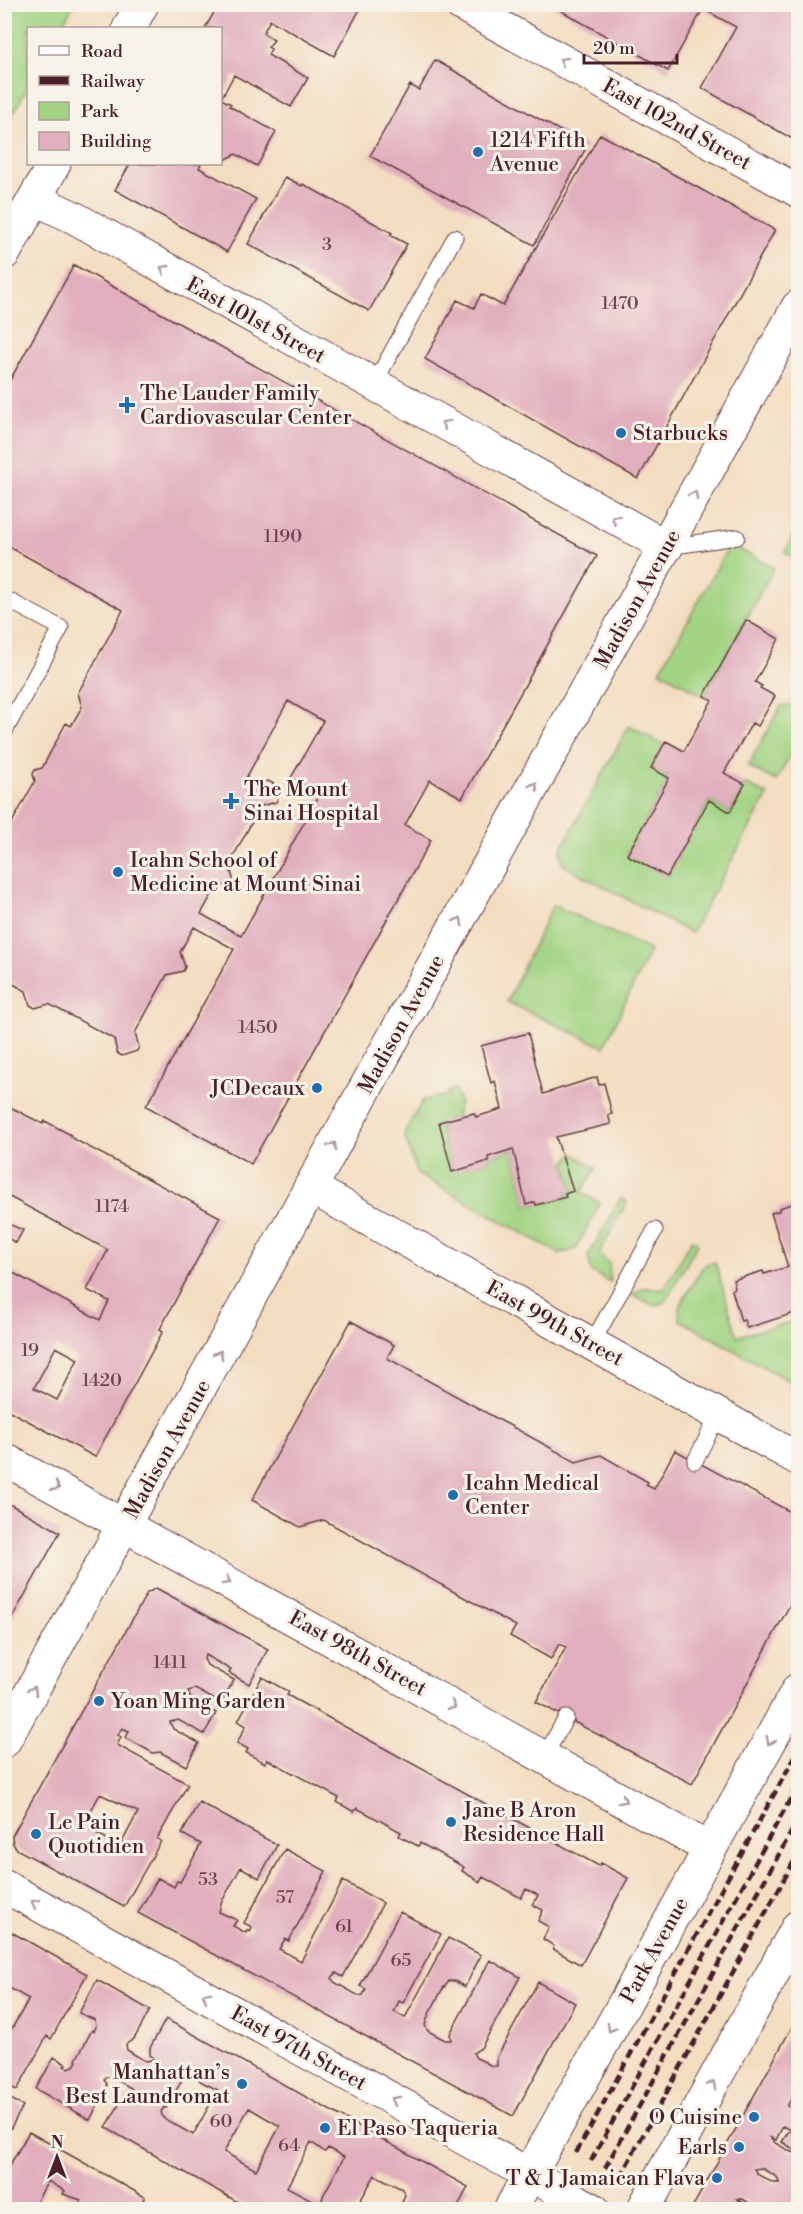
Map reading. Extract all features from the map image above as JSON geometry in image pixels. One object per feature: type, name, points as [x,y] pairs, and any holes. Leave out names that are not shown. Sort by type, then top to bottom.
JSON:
[{"type":"main road","points":[[130,27],[142,4]]},
{"type":"main road","points":[[4,253],[53,165]]},
{"type":"main road","name":"Madison Avenue","points":[[4,1742],[798,307]]},
{"type":"main road","name":"Park Avenue","points":[[510,2210],[798,1690]]},
{"type":"main road","points":[[643,2210],[798,1927]]},
{"type":"street","name":"East 102nd Street","points":[[460,4],[798,191]]},
{"type":"street","name":"East 101st Street","points":[[34,199],[73,217],[666,547]]},
{"type":"street","name":"East 99th Street","points":[[310,1187],[798,1459]]},
{"type":"street","name":"East 98th Street","points":[[4,1459],[710,1849]]},
{"type":"street","name":"East 97th Street","points":[[4,1886],[594,2210]]},
{"type":"lane","points":[[374,384],[455,237]]},
{"type":"lane","points":[[666,547],[737,537]]},
{"type":"lane","points":[[4,598],[61,628],[4,733]]},
{"type":"lane","points":[[592,1343],[655,1230]]},
{"type":"lane","points":[[694,1461],[719,1414]]},
{"type":"lane","points":[[544,1757],[566,1718]]},
{"type":"green space","points":[[5,4],[74,5],[61,27],[27,27],[27,88],[5,130]]},
{"type":"green space","points":[[798,527],[798,560],[785,552]]},
{"type":"green space","points":[[730,544],[774,568],[704,696],[660,671]]},
{"type":"green space","points":[[798,705],[798,741],[776,781],[748,766],[781,706]]},
{"type":"green space","points":[[629,726],[664,745],[651,768],[669,778],[627,855],[667,877],[709,800],[730,812],[745,784],[768,795],[691,933],[563,865],[560,851]]},
{"type":"green space","points":[[553,905],[650,950],[604,1047],[507,1002]]},
{"type":"green space","points":[[455,1089],[460,1101],[456,1118],[439,1123],[452,1171],[489,1161],[488,1157],[513,1149],[526,1205],[535,1202],[536,1205],[566,1197],[565,1194],[573,1191],[565,1162],[573,1154],[595,1167],[596,1169],[581,1192],[600,1203],[576,1249],[560,1254],[417,1174],[404,1134],[423,1100],[448,1095],[448,1091]]},
{"type":"green space","points":[[621,1198],[627,1202],[599,1253],[609,1264],[610,1282],[591,1271],[588,1256]]},
{"type":"green space","points":[[692,1239],[698,1243],[665,1302],[654,1306],[632,1294],[644,1288],[664,1289]]},
{"type":"green space","points":[[715,1262],[737,1336],[798,1320],[798,1386],[680,1320],[679,1307],[702,1268]]},
{"type":"building","points":[[219,4],[363,4],[334,56],[270,20],[263,33],[274,40],[268,47],[271,49],[268,55],[308,78],[291,107],[234,75],[222,97],[222,27],[206,27]]},
{"type":"building","points":[[549,4],[798,4],[798,142],[702,88],[736,27],[703,9],[668,71]]},
{"type":"building","name":"1214 Fifth Avenue","points":[[435,60],[587,146],[534,245],[370,156],[410,85],[419,90]]},
{"type":"building","points":[[222,100],[231,104],[229,106],[276,132],[257,166],[236,154],[225,160],[222,158]]},
{"type":"building","points":[[600,134],[775,230],[638,479],[425,359],[457,300],[474,308],[481,294],[503,306]]},
{"type":"building","points":[[129,165],[200,165],[199,168],[256,199],[227,252],[115,190]]},
{"type":"building","points":[[285,177],[302,186],[303,184],[392,233],[390,235],[407,244],[369,311],[248,244]]},
{"type":"building","points":[[74,265],[597,556],[462,798],[430,780],[405,825],[431,840],[251,1164],[146,1106],[234,949],[194,927],[180,952],[185,967],[183,971],[167,975],[135,1033],[139,1047],[137,1051],[122,1056],[117,1053],[114,1039],[49,1004],[35,1008],[30,1005],[26,991],[4,979],[4,837],[35,781],[33,774],[35,770],[42,768],[66,723],[71,726],[82,707],[78,693],[123,610],[4,544],[4,391]],"holes":[[[288,701],[323,721],[291,778],[320,794],[241,936],[201,914],[216,887],[231,884],[233,879],[229,864],[261,806],[276,802],[278,798],[274,784],[268,781],[254,785],[245,780]]]},
{"type":"building","points":[[746,620],[779,639],[755,682],[762,686],[760,688],[775,696],[758,726],[752,723],[724,773],[745,784],[730,812],[709,800],[667,877],[627,855],[669,778],[651,768],[666,741],[684,751],[712,700],[704,696]]},
{"type":"building","points":[[528,1033],[543,1094],[597,1077],[599,1085],[604,1083],[612,1114],[608,1115],[611,1124],[556,1137],[573,1191],[565,1194],[566,1197],[536,1205],[535,1202],[526,1205],[513,1149],[488,1157],[489,1161],[452,1172],[439,1122],[474,1113],[476,1117],[502,1109],[495,1081],[491,1083],[481,1046]]},
{"type":"building","points":[[4,1104],[43,1124],[45,1121],[71,1135],[70,1137],[220,1217],[160,1329],[163,1331],[95,1457],[4,1408],[4,1319],[10,1309],[4,1306],[6,1269],[100,1320],[109,1301],[87,1290],[108,1250],[4,1194]],"holes":[[[56,1347],[78,1359],[57,1400],[34,1388]]]},
{"type":"building","points":[[798,1202],[798,1312],[747,1328],[744,1320],[741,1321],[732,1290],[735,1288],[733,1280],[763,1271],[764,1274],[788,1267],[771,1213]]},
{"type":"building","points":[[4,1222],[23,1230],[16,1243],[4,1236]]},
{"type":"building","points":[[351,1321],[394,1345],[387,1358],[576,1462],[601,1455],[648,1482],[646,1485],[654,1489],[675,1450],[798,1516],[798,1590],[692,1784],[536,1702],[566,1647],[559,1644],[551,1659],[510,1636],[516,1626],[324,1520],[300,1527],[252,1500]]},
{"type":"building","points":[[4,1501],[60,1532],[4,1632]]},
{"type":"building","points":[[156,1588],[268,1649],[249,1684],[229,1673],[231,1670],[205,1655],[207,1665],[234,1680],[221,1703],[195,1689],[188,1691],[190,1698],[216,1713],[204,1734],[178,1720],[170,1722],[173,1729],[199,1743],[186,1766],[160,1752],[153,1753],[126,1738],[129,1731],[122,1728],[118,1735],[121,1737],[117,1745],[188,1784],[157,1839],[161,1841],[124,1907],[18,1850],[13,1844],[12,1836],[147,1593]],"holes":[[[100,1794],[138,1812],[120,1846],[79,1824],[85,1814],[88,1816]]]},
{"type":"building","name":"Jane B Aron Residence Hall","points":[[262,1677],[289,1692],[287,1695],[599,1866],[601,1863],[628,1878],[581,1965],[553,1949],[554,1946],[543,1939],[549,1927],[538,1921],[543,1910],[533,1905],[538,1895],[526,1889],[521,1898],[483,1877],[480,1882],[462,1871],[464,1867],[420,1843],[418,1846],[399,1836],[401,1832],[357,1808],[354,1812],[337,1802],[339,1798],[267,1759],[265,1763],[246,1753],[248,1749],[237,1743],[246,1726],[238,1721]]},
{"type":"building","points":[[199,1802],[277,1845],[259,1878],[241,1867],[221,1903],[219,1912],[237,1920],[233,1926],[246,1933],[247,1930],[250,1932],[252,1927],[244,1923],[285,1849],[326,1871],[289,1941],[285,1939],[279,1949],[301,1961],[343,1881],[383,1903],[343,1977],[336,1973],[332,1978],[334,1982],[359,1996],[363,1995],[366,1989],[360,1986],[400,1912],[441,1934],[403,2003],[399,2001],[394,2012],[405,2018],[448,1938],[481,1955],[465,1987],[455,1981],[449,1981],[442,1990],[425,2025],[428,2031],[445,2040],[451,2040],[450,2034],[490,1960],[520,1977],[481,2048],[473,2053],[476,2058],[497,2066],[497,2057],[538,1982],[575,2003],[513,2116],[138,1913],[158,1878],[174,1887],[177,1881],[180,1882],[201,1844],[182,1834]]},
{"type":"building","points":[[4,1928],[87,1974],[51,2039],[47,2036],[17,2090],[4,2084],[4,2026],[11,2030],[29,1999],[4,1985]]},
{"type":"building","points":[[97,1980],[150,2010],[134,2039],[126,2044],[127,2050],[145,2061],[152,2060],[150,2048],[166,2019],[468,2187],[456,2210],[398,2210],[405,2195],[402,2189],[375,2175],[355,2210],[252,2210],[106,2128],[122,2099],[134,2093],[131,2088],[111,2077],[106,2077],[104,2080],[107,2084],[106,2089],[90,2120],[36,2089],[54,2057],[66,2064],[64,2066],[68,2068],[74,2066],[92,2030],[94,2031],[95,2020],[79,2013]],"holes":[[[188,2071],[202,2082],[218,2090],[193,2135],[163,2118],[161,2112],[164,2107],[166,2108],[182,2080],[179,2078],[182,2073]],[[249,2108],[280,2126],[256,2170],[224,2152]],[[311,2142],[325,2152],[328,2148],[344,2157],[323,2196],[321,2205],[287,2187]]]},
{"type":"building","points":[[798,2016],[798,2101],[792,2097],[787,2106],[795,2110],[798,2104],[798,2152],[782,2142],[788,2132],[793,2131],[783,2126],[776,2140],[771,2138],[775,2143],[791,2152],[798,2153],[798,2210],[760,2210],[743,2199],[737,2199],[755,2210],[691,2210]],"holes":[[[761,2168],[777,2177],[779,2183],[773,2183],[757,2174],[754,2169]]]},
{"type":"building","points":[[4,2095],[23,2106],[4,2140]]},
{"type":"building","points":[[29,2132],[145,2197],[139,2206],[145,2210],[76,2210],[81,2200],[63,2194],[65,2191],[48,2181],[32,2210],[4,2210],[4,2175]]},
{"type":"railway","points":[[576,2153],[798,1751]]},
{"type":"railway","points":[[591,2161],[798,1785]]},
{"type":"railway","points":[[605,2168],[798,1820]]},
{"type":"railway","points":[[620,2177],[798,1854]]},
{"type":"place","name":"1214 Fifth Avenue","points":[[478,152]]},
{"type":"place","name":"The Lauder Family Cardiovascular Center","points":[[127,405]]},
{"type":"place","name":"Starbucks","points":[[621,433]]},
{"type":"place","name":"The Mount Sinai Hospital","points":[[231,801]]},
{"type":"place","name":"Icahn School of Medicine at Mount Sinai","points":[[118,872]]},
{"type":"place","name":"JCDecaux","points":[[317,1088]]},
{"type":"place","name":"Icahn Medical Center","points":[[453,1495]]},
{"type":"place","name":"Yoan Ming Garden","points":[[99,1701]]},
{"type":"place","name":"Jane B Aron Residence Hall","points":[[451,1822]]},
{"type":"place","name":"Le Pain Quotidien","points":[[36,1834]]},
{"type":"place","name":"Manhattan’s Best Laundromat","points":[[242,2084]]},
{"type":"place","name":"O Cuisine","points":[[754,2117]]},
{"type":"place","name":"El Paso Taqueria","points":[[325,2128]]},
{"type":"place","name":"Earls","points":[[739,2147]]},
{"type":"place","name":"T & J Jamaican Flava","points":[[717,2178]]}]
